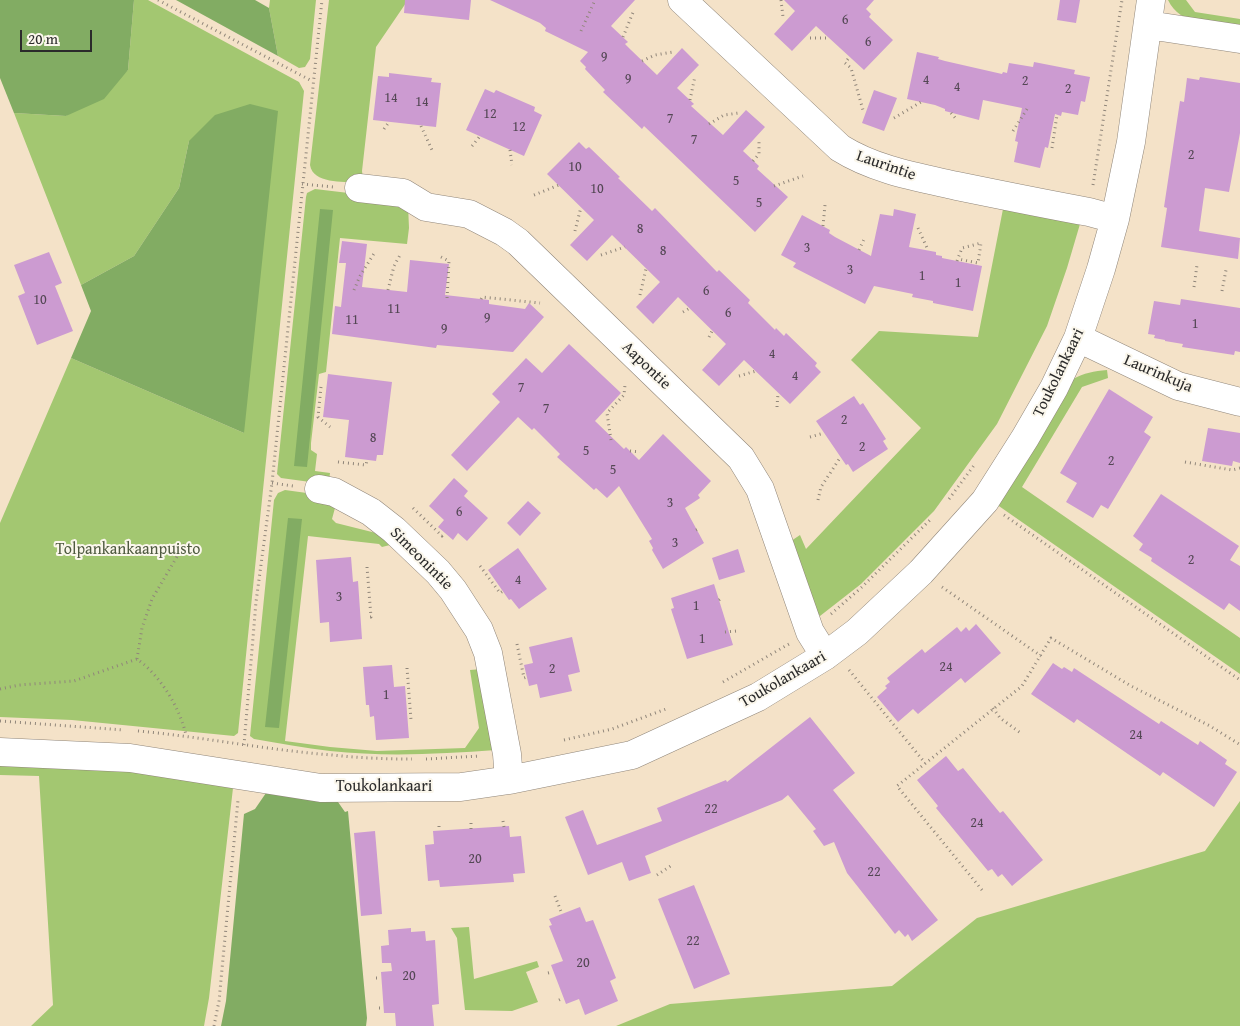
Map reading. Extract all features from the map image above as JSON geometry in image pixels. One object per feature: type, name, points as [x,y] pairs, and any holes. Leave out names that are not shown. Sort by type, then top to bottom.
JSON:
[{"type":"street","name":"Laurintie","points":[[682,0],[840,148],[850,154],[870,164],[919,178],[1102,216]]},
{"type":"street","name":"Toukolankaari","points":[[0,752],[130,758],[321,788],[461,787],[509,780],[632,755],[758,697],[829,653],[857,632],[921,572],[985,502],[1054,388],[1078,338],[1101,269],[1102,216],[1131,142],[1149,12]]},
{"type":"street","points":[[1149,12],[1240,39]]},
{"type":"street","name":"Aapontie","points":[[359,188],[403,194],[426,207],[469,214],[504,232],[518,242],[742,458],[760,489],[810,632],[829,653]]},
{"type":"street","name":"Laurinkuja","points":[[1078,338],[1178,386],[1240,402]]},
{"type":"street","name":"Simeonintie","points":[[319,490],[334,492],[371,512],[394,530],[454,590],[479,630],[488,653],[507,754],[509,780]]},
{"type":"path","points":[[158,0],[312,81]]},
{"type":"path","points":[[214,1026],[219,1001],[256,602],[272,483],[312,81],[322,0]]},
{"type":"path","points":[[580,31],[595,0]]},
{"type":"path","points":[[781,0],[784,17]]},
{"type":"path","points":[[1102,216],[1122,0]]},
{"type":"path","points":[[623,37],[634,10]]},
{"type":"path","points":[[810,38],[830,38]]},
{"type":"path","points":[[642,61],[655,55],[673,52]]},
{"type":"path","points":[[848,59],[845,63],[851,68],[862,110]]},
{"type":"path","points":[[690,100],[695,76]]},
{"type":"path","points":[[894,118],[921,102]]},
{"type":"path","points":[[1013,132],[1027,109]]},
{"type":"path","points":[[709,124],[724,115],[739,113]]},
{"type":"path","points":[[951,113],[957,120]]},
{"type":"path","points":[[1052,148],[1057,115]]},
{"type":"path","points":[[384,129],[389,122]]},
{"type":"path","points":[[421,126],[432,150]]},
{"type":"path","points":[[472,146],[480,136]]},
{"type":"path","points":[[753,161],[759,154],[759,140]]},
{"type":"path","points":[[510,150],[512,165]]},
{"type":"path","points":[[774,186],[803,176]]},
{"type":"path","points":[[302,184],[359,188]]},
{"type":"path","points":[[534,195],[559,185]]},
{"type":"path","points":[[823,226],[825,205]]},
{"type":"path","points":[[575,231],[581,207]]},
{"type":"path","points":[[918,228],[928,250]]},
{"type":"path","points":[[859,250],[865,238]]},
{"type":"path","points":[[981,243],[978,263],[957,260],[962,248],[981,243]]},
{"type":"path","points":[[601,255],[625,247]]},
{"type":"path","points":[[354,290],[360,276],[375,252]]},
{"type":"path","points":[[388,290],[394,266],[400,255]]},
{"type":"path","points":[[440,257],[450,261],[447,299]]},
{"type":"path","points":[[1194,287],[1197,265]]},
{"type":"path","points":[[640,295],[646,269]]},
{"type":"path","points":[[1222,291],[1226,270]]},
{"type":"path","points":[[481,299],[482,297],[540,304]]},
{"type":"path","points":[[683,312],[690,308]]},
{"type":"path","points":[[709,337],[712,331]]},
{"type":"path","points":[[739,376],[756,371]]},
{"type":"path","points":[[611,440],[607,413],[624,395],[624,385]]},
{"type":"path","points":[[321,387],[318,417],[330,426]]},
{"type":"path","points":[[777,407],[778,393]]},
{"type":"path","points":[[810,437],[824,433]]},
{"type":"path","points":[[630,451],[640,452]]},
{"type":"path","points":[[818,500],[821,488],[840,458]]},
{"type":"path","points":[[338,462],[366,465],[367,460]]},
{"type":"path","points":[[977,461],[962,483],[985,502],[1240,680]]},
{"type":"path","points":[[1185,462],[1232,470],[1240,468]]},
{"type":"path","points":[[413,508],[442,536],[445,533]]},
{"type":"path","points":[[137,659],[146,614],[152,599],[185,543]]},
{"type":"path","points":[[480,566],[500,593],[503,591]]},
{"type":"path","points":[[367,567],[371,617],[368,617]]},
{"type":"path","points":[[921,572],[1042,656]]},
{"type":"path","points":[[725,632],[737,632]]},
{"type":"path","points":[[982,890],[897,786],[1022,686],[1042,656],[1051,638],[1131,686],[1210,726],[1239,744]]},
{"type":"path","points":[[517,644],[524,678],[527,677]]},
{"type":"path","points":[[829,653],[924,763]]},
{"type":"path","points":[[0,689],[19,685],[74,682],[137,659]]},
{"type":"path","points":[[137,659],[148,666],[172,699],[183,722],[186,735]]},
{"type":"path","points":[[408,668],[410,720]]},
{"type":"path","points":[[993,708],[1000,718],[1022,734]]},
{"type":"path","points":[[503,821],[504,827]]},
{"type":"path","points":[[471,823],[471,829]]},
{"type":"path","points":[[658,875],[672,865]]},
{"type":"path","points":[[555,896],[562,914]]},
{"type":"path","points":[[376,978],[381,978]]},
{"type":"path","points":[[559,1000],[563,998]]},
{"type":"green space","points":[[0,0],[134,0],[128,70],[104,99],[66,116],[14,113],[0,78]]},
{"type":"green space","name":"Tolpankankaanpuisto","points":[[134,0],[148,0],[299,82],[304,91],[238,733],[234,736],[72,720],[0,717],[0,523],[71,358],[244,433],[189,141],[179,188],[134,256],[81,285],[14,113],[66,116],[128,70]]},
{"type":"green space","points":[[176,0],[255,0],[269,8],[278,56]]},
{"type":"green space","points":[[270,0],[316,0],[310,59],[305,67],[299,68],[278,56],[269,8]]},
{"type":"green space","points":[[329,0],[408,0],[376,47],[362,171],[363,179],[358,183],[323,179],[312,171],[310,165]]},
{"type":"green space","points":[[1168,0],[1186,0],[1195,12],[1240,19],[1240,28],[1199,23],[1181,15]]},
{"type":"green space","points":[[250,104],[278,111],[244,433],[71,358],[91,311],[81,285],[134,256],[179,188],[189,141],[215,115]]},
{"type":"green space","points":[[315,189],[399,199],[408,205],[409,228],[407,244],[340,238],[326,372],[319,374],[311,443],[311,450],[317,454],[315,471],[330,473],[329,481],[325,484],[281,478],[277,474],[306,197],[307,193]]},
{"type":"green space","points":[[1006,207],[1080,224],[1047,326],[997,424],[934,511],[861,584],[820,616],[809,603],[791,541],[800,535],[806,549],[921,428],[851,360],[879,331],[978,337],[1003,209]]},
{"type":"green space","points":[[320,209],[333,210],[307,467],[294,466]]},
{"type":"green space","points":[[1107,370],[1108,378],[1082,387],[1022,487],[1240,638],[1240,674],[996,504],[1073,379],[1081,375]]},
{"type":"green space","points":[[285,490],[314,494],[335,508],[332,519],[336,523],[376,533],[390,540],[390,545],[382,547],[379,544],[308,536],[285,741],[377,751],[465,748],[479,728],[470,670],[482,669],[496,750],[413,754],[351,753],[254,739],[250,736],[274,500],[278,493]]},
{"type":"green space","points":[[288,518],[302,519],[279,728],[265,727]]},
{"type":"green space","points":[[0,762],[224,776],[233,788],[209,998],[204,1026],[31,1026],[53,1005],[39,776],[0,775]]},
{"type":"green space","points":[[266,793],[338,802],[345,812],[348,811],[367,1018],[366,1026],[221,1026],[226,1001],[244,814],[255,809]]},
{"type":"green space","points":[[1240,801],[1240,1026],[616,1026],[670,1004],[892,986],[977,918],[1205,851]]},
{"type":"green space","points":[[469,927],[474,979],[537,961],[539,967],[526,972],[538,1002],[512,1011],[465,1010],[457,938],[451,928]]},
{"type":"building","points":[[405,0],[471,0],[469,20],[404,13]]},
{"type":"building","points":[[490,0],[635,0],[611,26],[628,42],[625,44],[657,75],[682,48],[699,65],[677,88],[694,104],[691,106],[723,135],[746,110],[765,127],[743,151],[759,166],[757,169],[788,197],[755,232],[644,126],[642,129],[603,92],[605,90],[580,61],[588,52],[545,31],[546,28],[540,23]]},
{"type":"building","points":[[784,0],[874,0],[866,9],[871,14],[869,17],[893,40],[864,70],[816,26],[792,51],[774,34],[795,11]]},
{"type":"building","points":[[1060,0],[1080,0],[1076,23],[1057,20]]},
{"type":"building","points":[[917,52],[939,57],[938,59],[945,61],[1002,74],[1003,72],[1007,73],[1009,63],[1033,67],[1034,62],[1075,70],[1074,74],[1090,77],[1085,102],[1081,101],[1078,115],[1062,112],[1061,116],[1055,114],[1048,148],[1045,147],[1040,168],[1014,162],[1018,142],[1015,141],[1022,108],[983,100],[979,120],[945,111],[945,109],[935,105],[907,99]]},
{"type":"building","points":[[389,73],[432,78],[431,82],[441,83],[436,127],[373,120],[378,76],[389,77]]},
{"type":"building","points":[[1200,77],[1240,83],[1240,133],[1229,192],[1205,188],[1199,231],[1240,238],[1238,259],[1161,247],[1167,208],[1164,207],[1180,101],[1184,102],[1187,78],[1199,80]]},
{"type":"building","points":[[485,89],[494,93],[496,90],[535,107],[534,111],[542,115],[524,156],[466,130]]},
{"type":"building","points":[[874,90],[897,98],[884,131],[862,123]]},
{"type":"building","points":[[579,142],[586,149],[589,147],[652,211],[655,208],[717,272],[719,270],[750,300],[748,303],[775,330],[776,328],[784,336],[786,333],[817,363],[815,366],[821,372],[790,404],[744,360],[719,386],[702,370],[726,344],[678,297],[653,324],[636,307],[660,282],[612,235],[587,261],[570,245],[594,220],[547,174]]},
{"type":"building","points":[[894,209],[916,214],[909,247],[936,252],[936,255],[942,256],[942,258],[982,266],[973,311],[933,303],[933,301],[912,297],[913,294],[874,286],[865,304],[793,267],[796,263],[781,255],[802,215],[830,230],[829,233],[835,237],[871,256],[880,214],[893,216]]},
{"type":"building","points":[[342,241],[367,244],[362,287],[407,292],[410,260],[449,264],[445,295],[489,300],[489,304],[525,309],[529,303],[544,317],[513,352],[437,345],[436,348],[332,334],[335,306],[341,307],[346,263],[339,263]]},
{"type":"building","points":[[49,252],[62,283],[55,286],[73,331],[37,345],[18,296],[25,293],[14,265]]},
{"type":"building","points":[[1181,299],[1240,308],[1240,352],[1235,351],[1234,355],[1182,347],[1183,344],[1154,338],[1155,335],[1148,334],[1154,301],[1180,305]]},
{"type":"building","points":[[569,344],[621,393],[595,421],[624,449],[626,447],[639,460],[663,434],[711,481],[698,495],[700,498],[685,508],[704,543],[663,569],[652,550],[653,548],[649,541],[652,539],[619,486],[607,498],[596,488],[594,490],[557,457],[560,454],[534,428],[532,430],[518,417],[467,471],[451,455],[500,402],[492,394],[526,358],[542,373]]},
{"type":"building","points":[[328,374],[392,382],[383,455],[377,455],[376,461],[345,457],[349,420],[323,417]]},
{"type":"building","points":[[1109,389],[1153,417],[1144,432],[1151,437],[1108,509],[1101,505],[1093,518],[1066,502],[1077,483],[1060,473]]},
{"type":"building","points":[[854,396],[860,405],[863,403],[886,439],[883,441],[888,449],[853,472],[848,464],[846,465],[816,421]]},
{"type":"building","points":[[1208,428],[1240,433],[1240,463],[1233,461],[1232,466],[1202,461]]},
{"type":"building","points":[[454,478],[468,491],[464,496],[488,518],[467,541],[458,533],[453,540],[438,527],[444,520],[429,506]]},
{"type":"building","points":[[1161,494],[1239,546],[1230,560],[1240,566],[1240,611],[1229,603],[1224,610],[1151,561],[1152,558],[1139,550],[1143,544],[1133,536]]},
{"type":"building","points":[[528,501],[541,513],[520,536],[507,523]]},
{"type":"building","points":[[518,548],[547,589],[519,609],[511,599],[509,600],[488,570]]},
{"type":"building","points":[[738,549],[745,572],[719,580],[712,558]]},
{"type":"building","points":[[351,557],[353,582],[358,581],[362,639],[330,642],[329,622],[320,623],[316,560]]},
{"type":"building","points":[[714,584],[733,645],[687,659],[671,609],[674,608],[671,598]]},
{"type":"building","points":[[976,624],[1001,653],[965,683],[961,678],[918,714],[913,709],[898,722],[877,697],[887,688],[885,686],[890,682],[887,678],[922,649],[925,653],[957,627],[961,632],[966,627],[969,631]]},
{"type":"building","points":[[572,637],[580,672],[568,675],[572,691],[540,698],[537,684],[529,686],[524,665],[533,663],[529,647]]},
{"type":"building","points":[[1053,663],[1062,669],[1064,667],[1072,672],[1074,668],[1159,724],[1161,721],[1198,745],[1200,741],[1227,760],[1225,764],[1237,772],[1214,807],[1163,772],[1160,776],[1077,719],[1074,723],[1031,694]]},
{"type":"building","points":[[392,665],[394,687],[405,686],[409,738],[376,740],[374,716],[370,717],[369,705],[366,705],[363,667]]},
{"type":"building","points":[[810,717],[855,773],[833,790],[938,920],[912,941],[908,934],[905,937],[899,930],[895,934],[847,873],[834,842],[824,846],[813,831],[816,829],[788,795],[782,800],[645,856],[651,873],[629,881],[622,862],[588,875],[565,817],[583,810],[597,845],[662,821],[657,808],[726,780],[727,782]]},
{"type":"building","points":[[946,756],[958,771],[963,768],[1000,813],[1003,811],[1043,860],[1012,886],[1002,874],[998,877],[992,869],[988,871],[936,808],[938,806],[917,780]]},
{"type":"building","points":[[509,826],[510,837],[521,836],[525,873],[513,874],[514,882],[440,887],[439,880],[428,881],[425,845],[434,844],[433,831]]},
{"type":"building","points":[[375,831],[382,914],[361,916],[354,833]]},
{"type":"building","points":[[694,885],[730,974],[694,989],[658,899]]},
{"type":"building","points":[[580,907],[586,922],[593,920],[616,978],[610,981],[618,1001],[585,1015],[579,999],[566,1004],[551,965],[563,961],[549,926],[552,925],[549,919]]},
{"type":"building","points":[[411,928],[411,932],[425,931],[426,941],[435,940],[439,1004],[432,1005],[434,1026],[396,1026],[395,1013],[384,1013],[381,972],[392,971],[391,963],[382,963],[381,946],[389,945],[388,930]]}]
